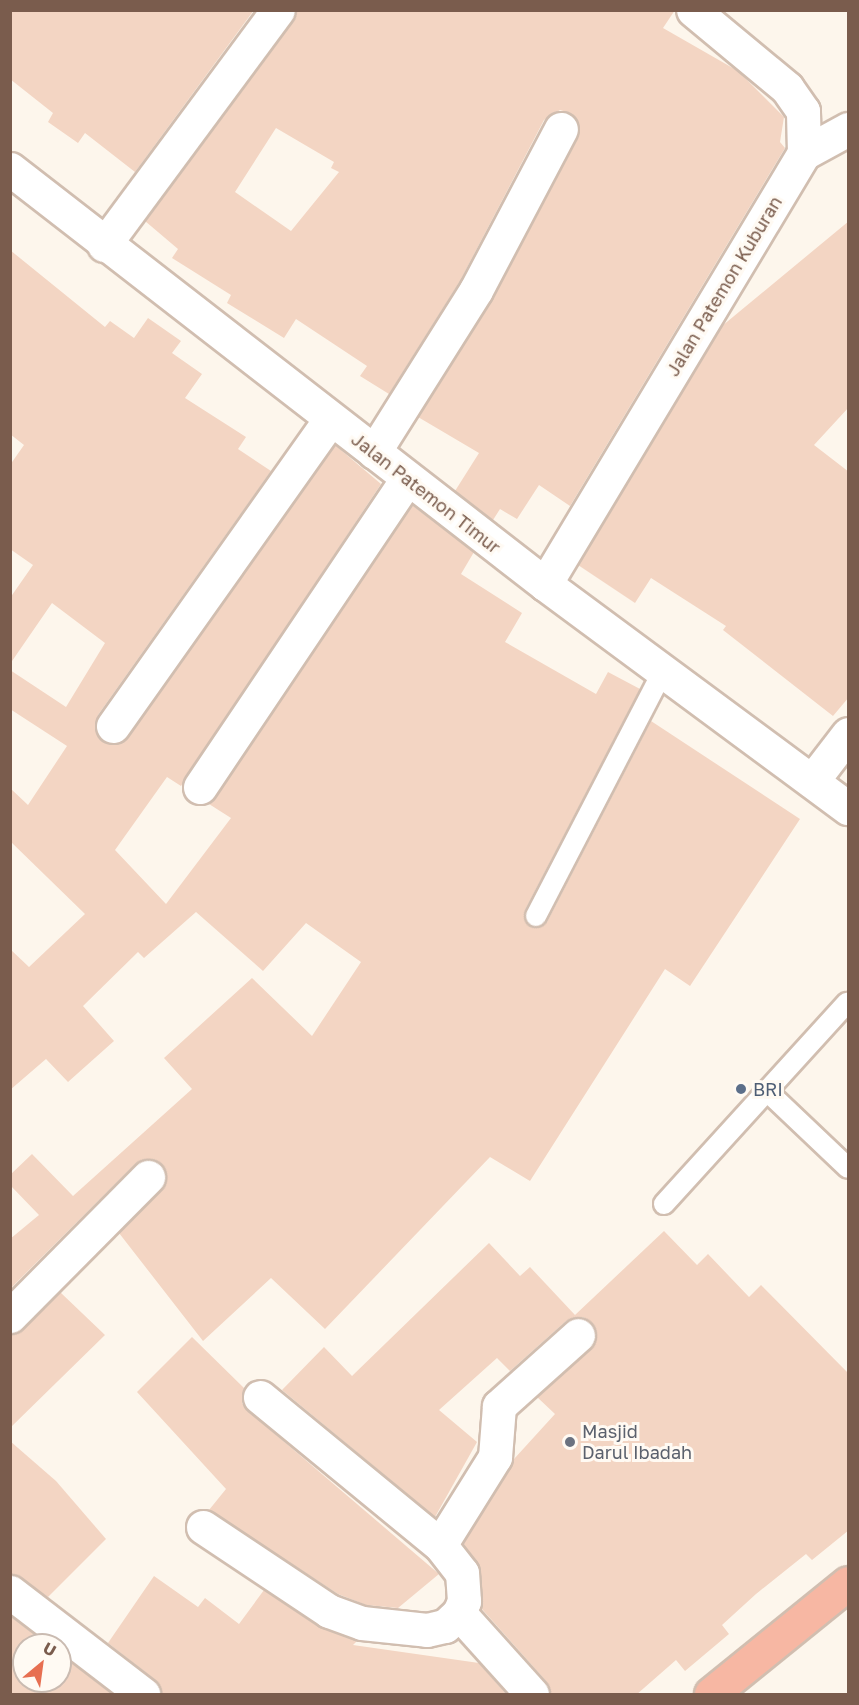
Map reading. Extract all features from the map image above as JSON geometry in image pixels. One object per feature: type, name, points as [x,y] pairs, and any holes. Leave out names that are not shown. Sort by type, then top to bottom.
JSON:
[{"type":"highway","points":[[711,1695],[849,1583]]},
{"type":"street","points":[[104,245],[278,10]]},
{"type":"street","points":[[693,10],[787,88],[803,111],[804,153],[849,129]]},
{"type":"street","points":[[374,453],[476,290],[561,129]]},
{"type":"street","name":"Jalan Patemon Kuburan","points":[[545,584],[804,153]]},
{"type":"street","name":"Jalan Patemon Timur","points":[[10,169],[104,245],[545,584],[849,808]]},
{"type":"street","points":[[113,726],[330,419]]},
{"type":"street","points":[[200,787],[408,478]]},
{"type":"street","points":[[812,781],[849,734]]},
{"type":"street","points":[[10,1316],[148,1177]]},
{"type":"street","points":[[440,1545],[495,1457],[499,1406],[578,1335]]},
{"type":"street","points":[[203,1527],[329,1611],[362,1623],[427,1630],[445,1626],[459,1613],[464,1601],[462,1573],[440,1545],[260,1397]]},
{"type":"street","points":[[10,1592],[143,1695]]},
{"type":"street","points":[[459,1613],[532,1695]]},
{"type":"lane","points":[[536,916],[663,671]]},
{"type":"lane","points":[[664,1204],[847,1003]]},
{"type":"lane","points":[[768,1092],[849,1168]]},
{"type":"building","points":[[10,10],[254,10],[135,172],[85,133],[78,143],[48,122],[53,113],[10,79]]},
{"type":"building","points":[[296,10],[675,10],[663,28],[738,71],[784,117],[780,142],[785,148],[570,506],[539,485],[517,519],[500,509],[493,520],[455,491],[479,453],[418,417],[493,299],[578,138],[580,128],[570,113],[560,110],[544,120],[460,281],[389,394],[360,376],[367,366],[296,319],[284,338],[227,303],[231,295],[172,258],[178,249],[145,221]],"holes":[[[276,128],[334,162],[331,168],[339,172],[291,231],[235,192]]]},
{"type":"building","points":[[849,221],[849,407],[814,445],[849,472],[849,697],[833,716],[723,630],[726,626],[651,578],[635,603],[578,565],[722,326]]},
{"type":"building","points":[[10,250],[105,327],[110,321],[134,338],[148,318],[181,341],[172,353],[202,374],[185,398],[246,437],[238,449],[271,471],[98,715],[96,733],[103,742],[120,743],[128,737],[335,445],[381,484],[181,786],[167,777],[115,850],[166,904],[231,818],[209,804],[412,505],[474,552],[461,574],[522,613],[505,642],[596,694],[608,672],[640,689],[525,910],[530,926],[547,922],[651,721],[800,819],[690,986],[665,969],[530,1181],[490,1157],[325,1329],[271,1278],[203,1341],[119,1233],[166,1182],[166,1172],[152,1159],[135,1164],[10,1289],[10,1239],[39,1215],[10,1185],[10,1175],[32,1154],[73,1196],[192,1089],[164,1058],[252,978],[312,1036],[361,962],[306,923],[263,971],[196,912],[144,958],[138,952],[83,1006],[114,1041],[68,1082],[46,1059],[10,1090],[10,949],[29,967],[85,914],[10,841],[10,788],[28,805],[67,746],[10,709],[10,670],[66,707],[105,643],[52,603],[10,664],[10,598],[33,565],[10,549],[10,465],[24,445],[10,434]]},
{"type":"building","points":[[664,1231],[697,1265],[708,1254],[749,1297],[761,1285],[849,1374],[849,1530],[812,1560],[806,1554],[756,1594],[722,1625],[729,1634],[685,1671],[676,1660],[636,1695],[550,1695],[546,1681],[481,1608],[481,1571],[463,1544],[514,1459],[555,1414],[537,1397],[591,1348],[596,1340],[592,1323],[583,1317],[566,1321],[510,1371],[497,1358],[439,1410],[477,1442],[435,1517],[282,1390],[324,1347],[352,1376],[489,1243],[520,1276],[530,1267],[575,1315]]},
{"type":"building","points":[[60,1292],[105,1335],[10,1428],[10,1334],[23,1329]]},
{"type":"building","points":[[192,1337],[244,1388],[242,1403],[248,1411],[439,1574],[398,1608],[366,1605],[338,1594],[209,1510],[226,1489],[137,1392]]},
{"type":"building","points":[[10,1441],[56,1481],[106,1539],[48,1597],[10,1574]]},
{"type":"building","points":[[154,1576],[198,1607],[205,1598],[239,1624],[264,1590],[319,1627],[357,1641],[353,1645],[479,1663],[507,1695],[161,1695],[154,1679],[108,1643]]},
{"type":"building","points":[[10,1616],[32,1633],[12,1633],[12,1693],[72,1693],[72,1663],[113,1695],[10,1695]]},
{"type":"place","name":"BRI","points":[[741,1089]]},
{"type":"place","name":"Masjid Darul Ibadah","points":[[570,1442]]}]
